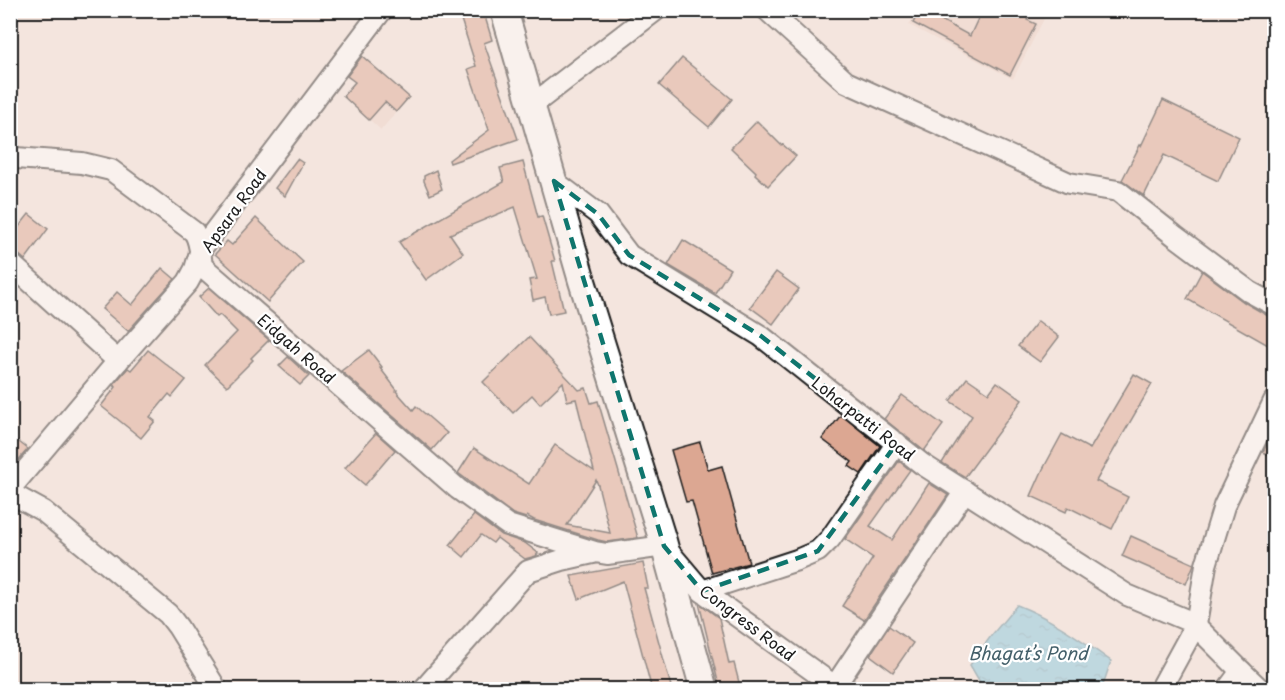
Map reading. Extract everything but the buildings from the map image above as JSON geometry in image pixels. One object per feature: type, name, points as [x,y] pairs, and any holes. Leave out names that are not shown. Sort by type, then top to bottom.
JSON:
[{"type":"main road","points":[[504,10],[582,281],[664,546],[704,690]]},
{"type":"street","name":"Apsara Road","points":[[10,491],[118,361],[188,282],[201,249],[382,10]]},
{"type":"street","points":[[531,106],[656,10]]},
{"type":"street","points":[[767,10],[846,82],[1069,183],[1118,191],[1251,292],[1275,305]]},
{"type":"street","name":"Eidgah Road","points":[[10,156],[82,163],[111,170],[194,232],[201,249],[202,266],[458,489],[508,525],[595,552]]},
{"type":"street","name":"Loharpatti Road","points":[[554,181],[598,214],[629,255],[761,336],[922,464],[1127,595],[1195,625]]},
{"type":"street","points":[[10,263],[118,361]]},
{"type":"street","points":[[1160,690],[1195,625],[1206,565],[1224,506],[1275,401]]},
{"type":"street","points":[[702,591],[818,551],[830,539],[897,443]]},
{"type":"street","points":[[10,491],[43,511],[168,614],[218,690]]},
{"type":"street","points":[[837,688],[965,491]]},
{"type":"street","points":[[423,690],[528,571],[595,552],[607,554],[664,546]]},
{"type":"street","name":"Congress Road","points":[[664,546],[702,591],[837,688]]},
{"type":"street","points":[[1195,625],[1261,690]]},
{"type":"street","points":[[1227,690],[1241,671]]},
{"type":"highlighted area","points":[[554,181],[598,214],[629,255],[761,336],[897,443],[818,551],[702,591],[664,546]]},
{"type":"shaded area","points":[[917,11],[1048,11],[1013,79],[909,25]]},
{"type":"shaded area","points":[[357,51],[409,97],[381,130],[343,96],[354,82],[341,69]]},
{"type":"water","name":"Bhagat’s Pond","points":[[1017,605],[1054,623],[1111,661],[1103,685],[1099,689],[984,689],[970,665]]}]
